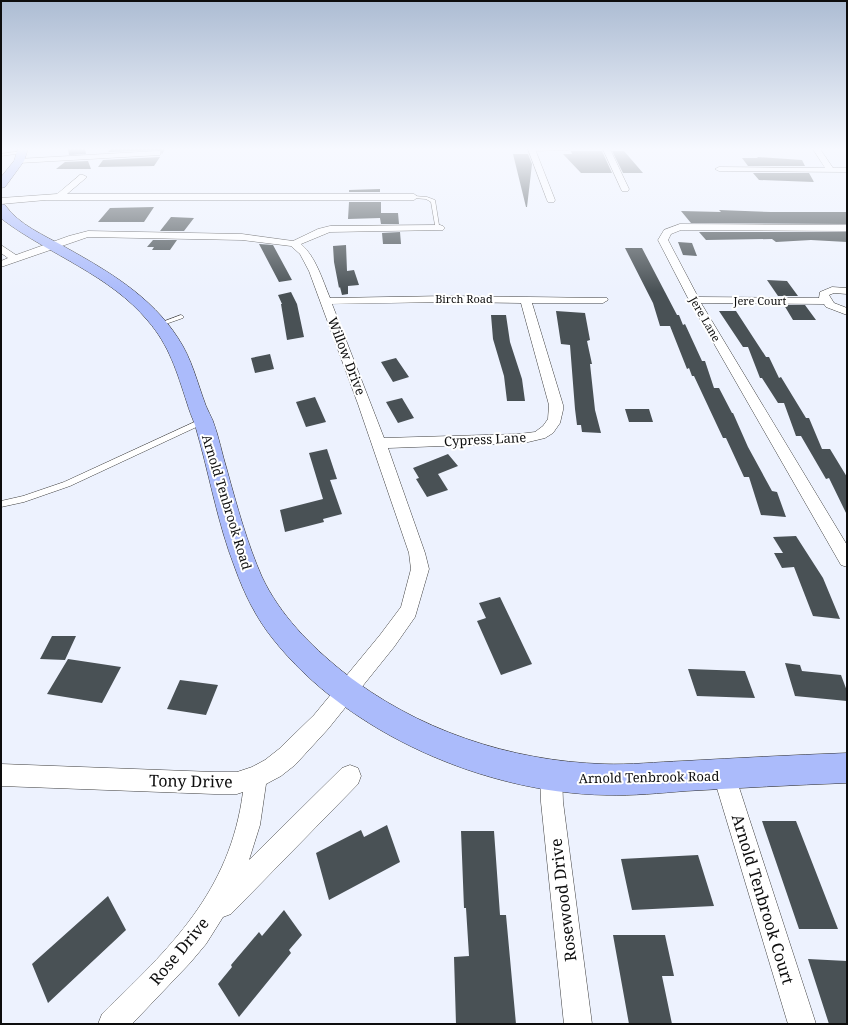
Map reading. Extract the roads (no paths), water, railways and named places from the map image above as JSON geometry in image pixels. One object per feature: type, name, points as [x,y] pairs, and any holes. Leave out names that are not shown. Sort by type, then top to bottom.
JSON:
[{"type":"street","points":[[1,201],[24,198],[59,197],[414,197]]},
{"type":"street","name":"Arnold Tenbrook Road","points":[[1,208],[14,223],[121,287],[147,309],[171,321],[172,341],[182,360],[203,421],[231,523],[245,566],[263,602],[281,630],[306,657],[346,691],[380,715],[422,737],[463,754],[505,767],[551,776],[606,780],[847,768]]},
{"type":"street","name":"Jere Lane","points":[[847,228],[680,227],[667,232],[663,240],[694,300],[847,560]]},
{"type":"street","points":[[1,264],[51,245],[80,236],[101,234],[242,237],[294,244],[321,231],[330,229],[440,228]]},
{"type":"street","name":"Willow Drive","points":[[294,244],[306,256],[314,271],[379,443],[418,553],[420,569],[409,611],[346,691]]},
{"type":"street","points":[[1,248],[15,259]]},
{"type":"street","points":[[826,301],[824,294],[828,292],[839,290],[847,291]]},
{"type":"street","name":"Birch Road","points":[[325,301],[447,299],[603,300]]},
{"type":"street","name":"Cypress Lane","points":[[379,443],[520,439],[540,435],[553,425],[556,418],[556,406],[526,300]]},
{"type":"street","name":"Jere Court","points":[[694,300],[826,301],[847,312]]},
{"type":"street","name":"Tony Drive","points":[[1,775],[214,783],[237,782],[256,777],[273,768],[287,757],[321,722],[346,691]]},
{"type":"street","name":"Arnold Tenbrook Court","points":[[724,775],[802,1024]]},
{"type":"street","points":[[207,920],[350,776]]},
{"type":"street","name":"Rosewood Drive","points":[[551,776],[552,802],[578,1024]]},
{"type":"street","name":"Rose Drive","points":[[112,1024],[181,954],[207,920],[229,882],[245,843],[254,803],[256,777]]},
{"type":"lane","points":[[414,197],[427,198],[433,201],[437,225],[440,228]]},
{"type":"lane","points":[[1,504],[24,499],[67,484],[203,421]]}]
